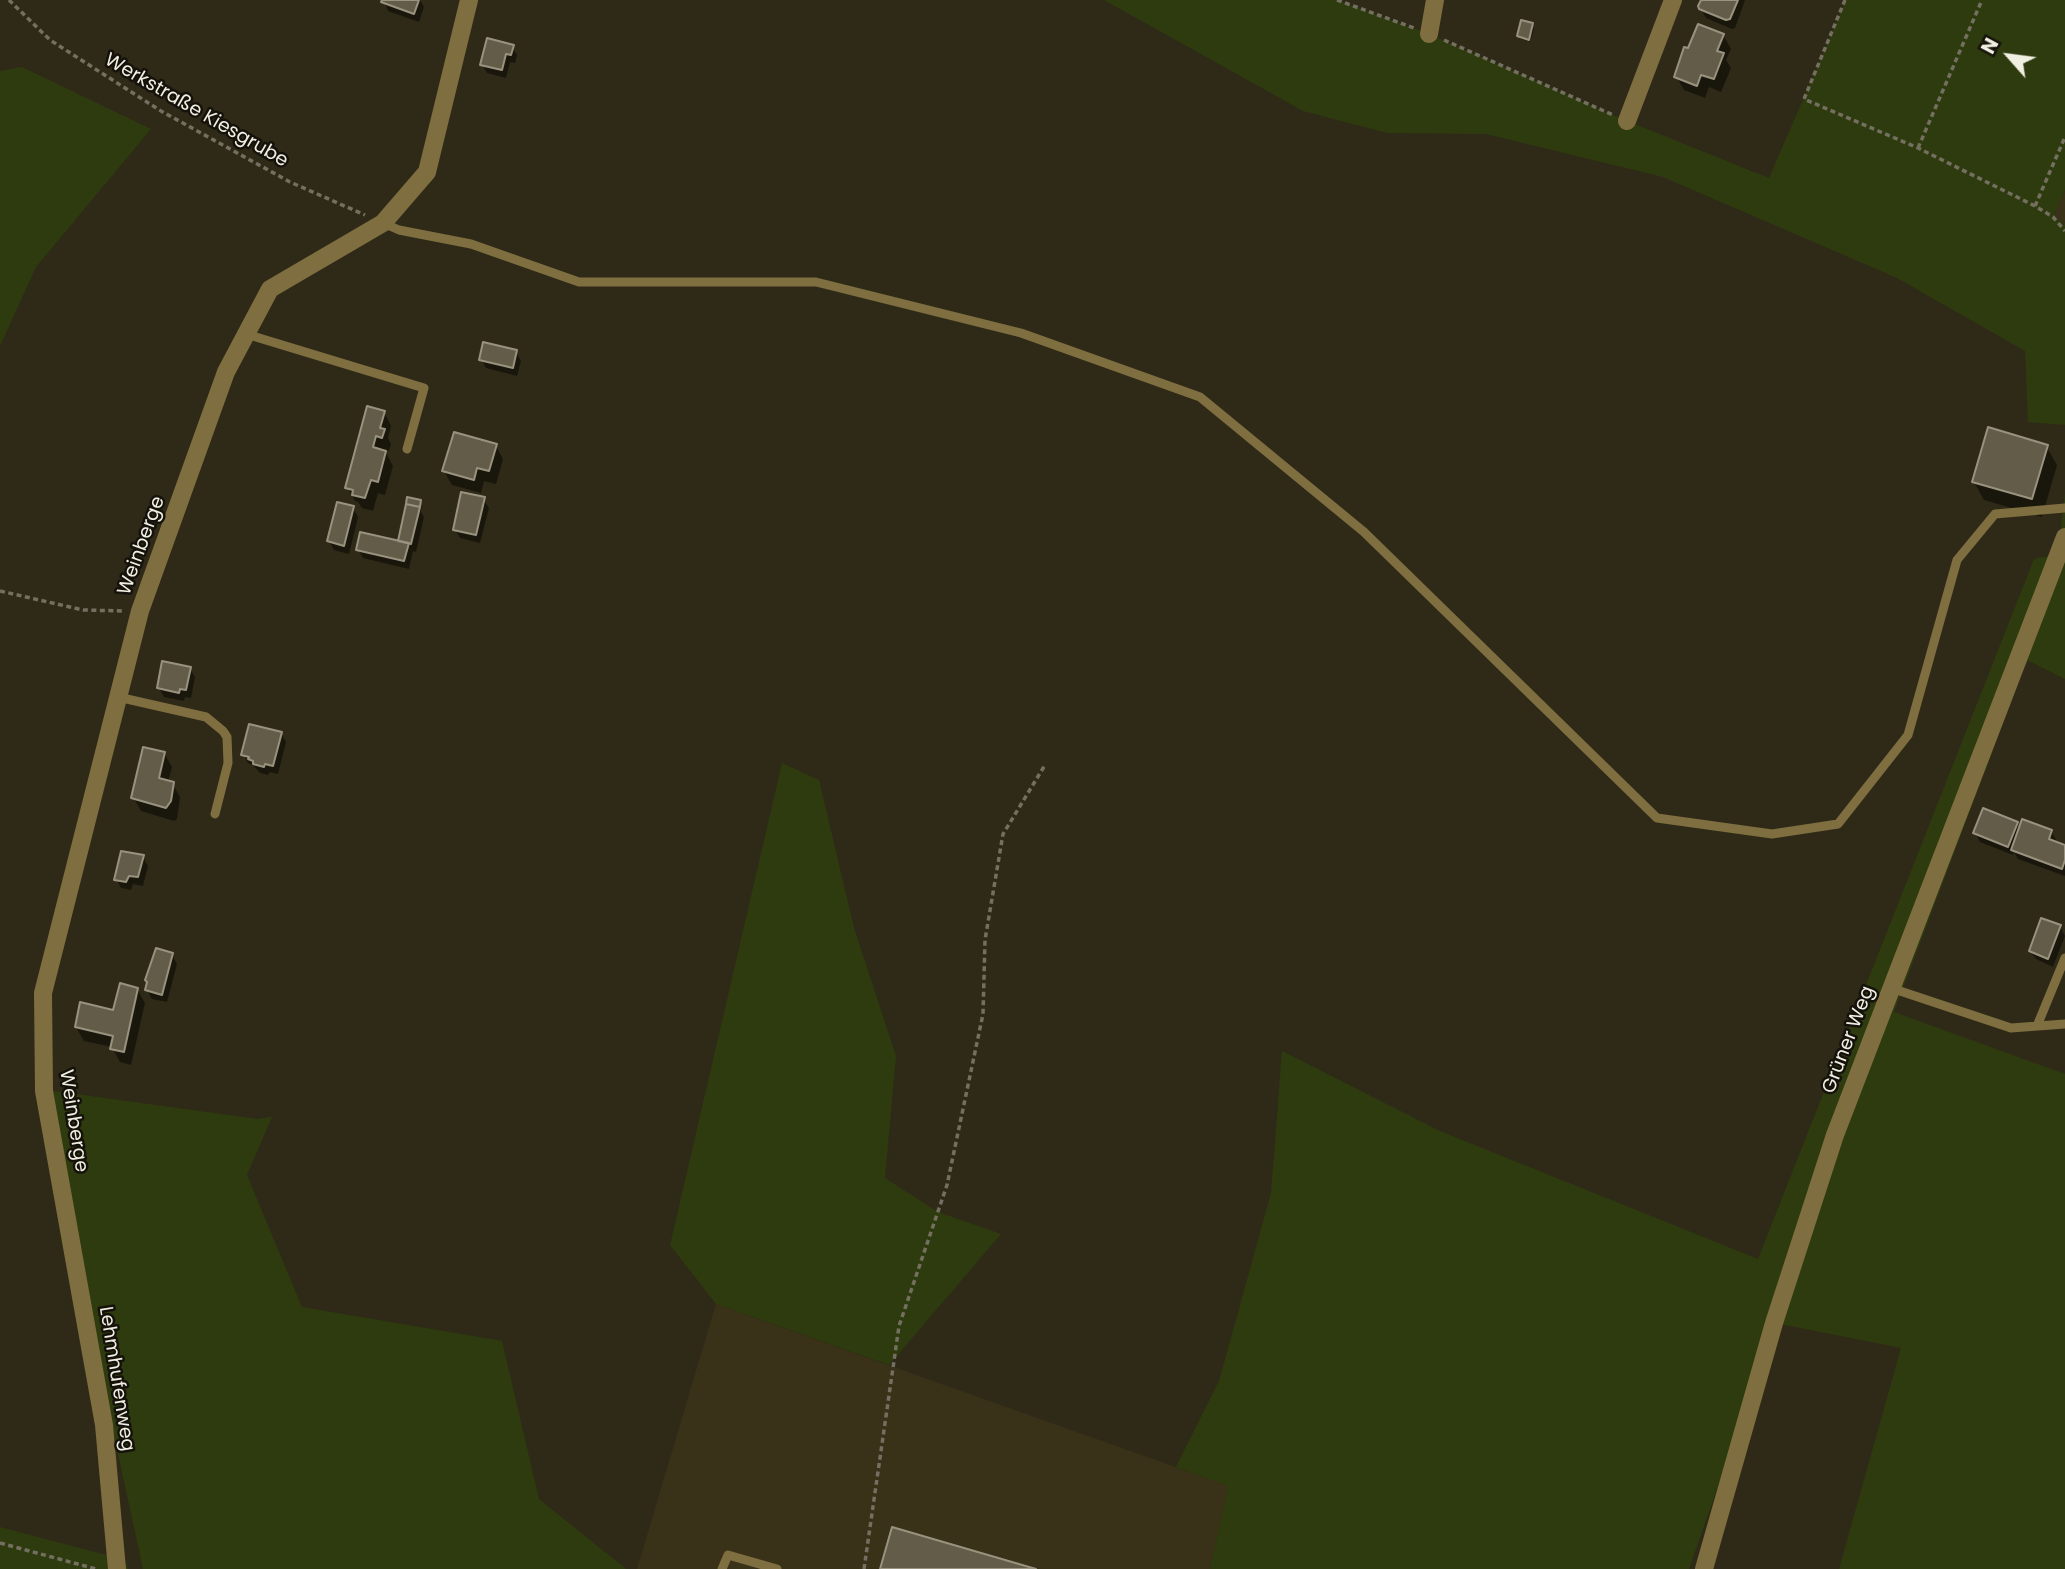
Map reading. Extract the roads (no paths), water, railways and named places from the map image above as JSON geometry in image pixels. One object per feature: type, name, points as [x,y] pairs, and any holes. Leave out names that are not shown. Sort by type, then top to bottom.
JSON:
[{"type":"street","name":"Weinberge","points":[[64,1196],[44,1091],[43,993],[140,611],[226,372],[270,289],[383,223],[427,172],[469,0]]},
{"type":"street","points":[[1429,34],[1435,0]]},
{"type":"street","points":[[1627,121],[1673,0]]},
{"type":"street","name":"Grüner Weg","points":[[1704,1569],[1778,1310],[1835,1135],[2065,537]]},
{"type":"street","name":"Lehmhufenweg","points":[[64,1196],[104,1425],[117,1569]]},
{"type":"lane","points":[[383,223],[399,230],[471,244],[579,282],[816,282],[1021,333],[1200,397],[1364,532],[1657,818],[1773,834],[1838,824],[1908,735],[1956,560],[1994,514],[2065,508]]},
{"type":"lane","points":[[246,334],[424,388],[407,449]]},
{"type":"lane","points":[[118,697],[206,717],[223,731],[228,763],[215,814]]},
{"type":"lane","points":[[2037,1026],[2065,958]]},
{"type":"lane","points":[[1891,988],[2011,1028],[2065,1024]]},
{"type":"lane","points":[[722,1569],[728,1555],[777,1569]]}]
